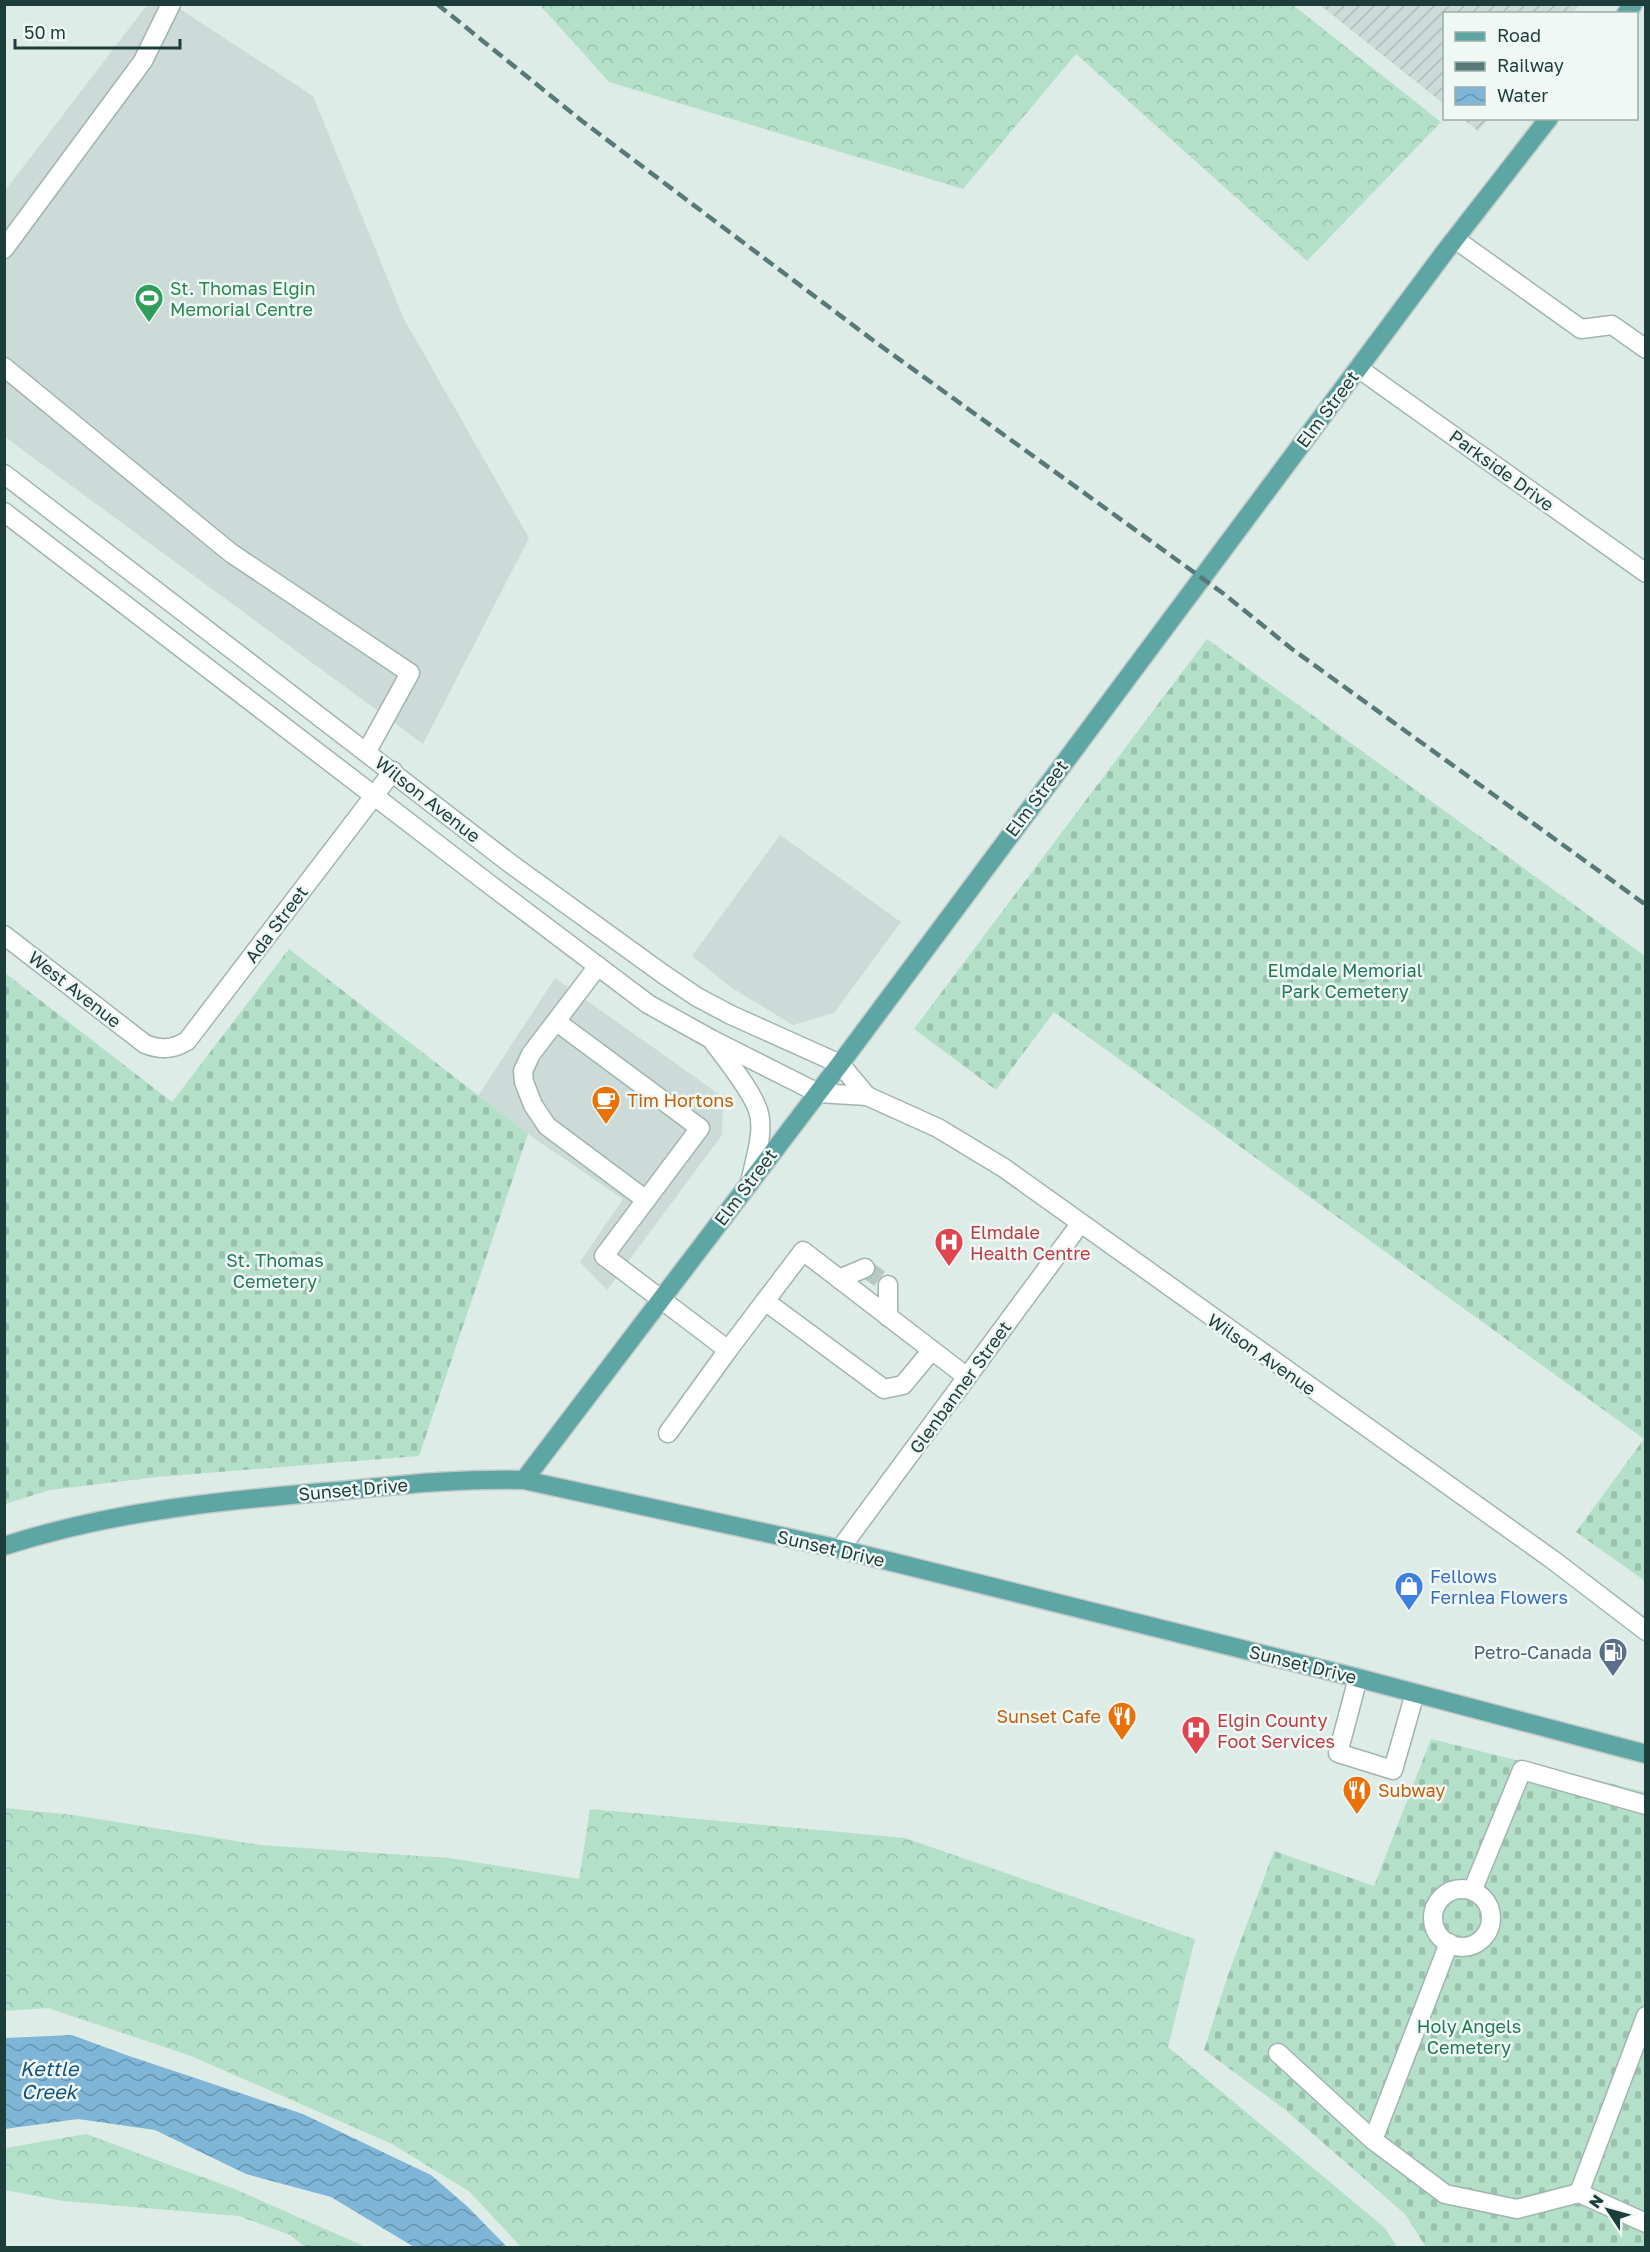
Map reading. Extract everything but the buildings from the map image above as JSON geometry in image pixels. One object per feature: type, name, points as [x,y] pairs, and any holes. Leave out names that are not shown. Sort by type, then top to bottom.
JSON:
[{"type":"main road","name":"Elm Street","points":[[524,1480],[840,1064],[1455,239],[1548,120]]},
{"type":"main road","name":"Sunset Drive","points":[[4,1546],[140,1512],[287,1495],[440,1481],[524,1480],[840,1549],[1358,1678],[1646,1754]]},
{"type":"street","points":[[4,249],[143,61],[171,4]]},
{"type":"street","points":[[1455,239],[1581,329],[1612,325],[1646,349]]},
{"type":"street","points":[[4,367],[231,553],[410,673],[366,751]]},
{"type":"street","name":"Parkside Drive","points":[[1358,368],[1646,573]]},
{"type":"street","name":"Wilson Avenue","points":[[4,474],[511,864],[697,997],[781,1039],[840,1064],[867,1096]]},
{"type":"street","name":"Wilson Avenue","points":[[4,512],[648,1005],[818,1093],[867,1096],[938,1128],[1004,1168],[1553,1560],[1646,1631]]},
{"type":"street","points":[[133,610],[150,587]]},
{"type":"street","name":"Ada Street","points":[[145,1044],[167,1049],[178,1047],[187,1041],[393,771]]},
{"type":"street","points":[[493,888],[511,864]]},
{"type":"street","name":"West Avenue","points":[[4,935],[145,1044]]},
{"type":"street","points":[[598,966],[531,1054],[523,1071],[524,1082],[533,1105],[547,1126],[646,1200]]},
{"type":"street","points":[[556,1022],[700,1128],[604,1256],[728,1350]]},
{"type":"street","points":[[711,1039],[736,1072],[758,1110],[759,1139],[751,1179]]},
{"type":"street","name":"Glenbanner Street","points":[[840,1549],[1080,1224]]},
{"type":"street","points":[[668,1432],[803,1251],[967,1377]]},
{"type":"street","points":[[839,1279],[865,1268]]},
{"type":"street","points":[[888,1286],[888,1317]]},
{"type":"street","points":[[765,1302],[884,1389],[903,1385],[932,1350]]},
{"type":"street","points":[[1358,1678],[1338,1753],[1394,1770],[1415,1694]]},
{"type":"street","points":[[1473,1889],[1522,1770],[1646,1805]]},
{"type":"street","points":[[1452,1888],[1473,1889],[1488,1903],[1492,1923],[1481,1941],[1461,1948],[1442,1941],[1431,1922],[1436,1902],[1452,1888]]},
{"type":"street","points":[[1373,2140],[1449,1943]]},
{"type":"street","points":[[1579,2193],[1646,2016]]},
{"type":"street","points":[[1278,2053],[1373,2140],[1445,2194],[1517,2209],[1579,2193],[1646,2223]]},
{"type":"shaded area","points":[[147,5],[174,5],[313,96],[404,319],[529,538],[423,744],[5,437],[4,192]]},
{"type":"shaded area","points":[[1320,5],[1580,5],[1573,12],[1443,12],[1443,103]]},
{"type":"shaded area","points":[[1464,120],[1487,120],[1478,131]]},
{"type":"shaded area","points":[[780,835],[901,922],[834,1013],[793,1025],[732,988],[692,956]]},
{"type":"shaded area","points":[[555,978],[723,1097],[722,1135],[607,1290],[580,1262],[623,1199],[528,1134],[478,1096]]},
{"type":"green space","points":[[540,5],[1293,5],[1441,122],[1307,261],[1076,54],[963,189],[609,82]]},
{"type":"green space","name":"Elmdale Memorial Park Cemetery","points":[[1207,639],[1645,956],[1645,1581],[1576,1532],[1644,1439],[1054,1012],[996,1090],[914,1029]]},
{"type":"green space","name":"St. Thomas Cemetery","points":[[289,949],[528,1134],[419,1456],[157,1477],[50,1490],[5,1504],[5,973],[172,1102]]},
{"type":"green space","name":"Holy Angels Cemetery","points":[[1431,1739],[1645,1792],[1645,2247],[1426,2247],[1405,2214],[1283,2108],[1204,2050],[1228,1975],[1274,1851],[1374,1886]]},
{"type":"green space","points":[[5,1808],[73,1815],[261,1845],[449,1858],[579,1879],[590,1809],[905,1838],[1195,1939],[1168,2047],[1385,2228],[1397,2247],[521,2247],[470,2192],[392,2144],[191,2056],[48,2008],[5,2011]]},
{"type":"green space","points":[[86,2134],[235,2189],[366,2247],[305,2247],[290,2235],[239,2216],[63,2201],[5,2190],[5,2148]]},
{"type":"water","name":"Kettle Creek","points":[[72,2035],[303,2114],[431,2175],[468,2207],[507,2247],[414,2247],[331,2197],[246,2174],[155,2130],[78,2119],[5,2129],[5,2038]]},
{"type":"tunnel","points":[[865,1268],[888,1285]]},
{"type":"railway","points":[[437,4],[582,121],[874,341],[1224,594],[1292,649],[1646,905]]},
{"type":"place","name":"St. Thomas Elgin Memorial Centre","points":[[149,324]]},
{"type":"place","name":"Tim Hortons","points":[[606,1126]]},
{"type":"place","name":"Elmdale Health Centre","points":[[949,1268]]},
{"type":"place","name":"Fellows Fernlea Flowers","points":[[1409,1612]]},
{"type":"place","name":"Petro-Canada","points":[[1613,1678]]},
{"type":"place","name":"Sunset Cafe","points":[[1122,1742]]},
{"type":"place","name":"Elgin County Foot Services","points":[[1196,1756]]},
{"type":"place","name":"Subway","points":[[1357,1816]]}]
